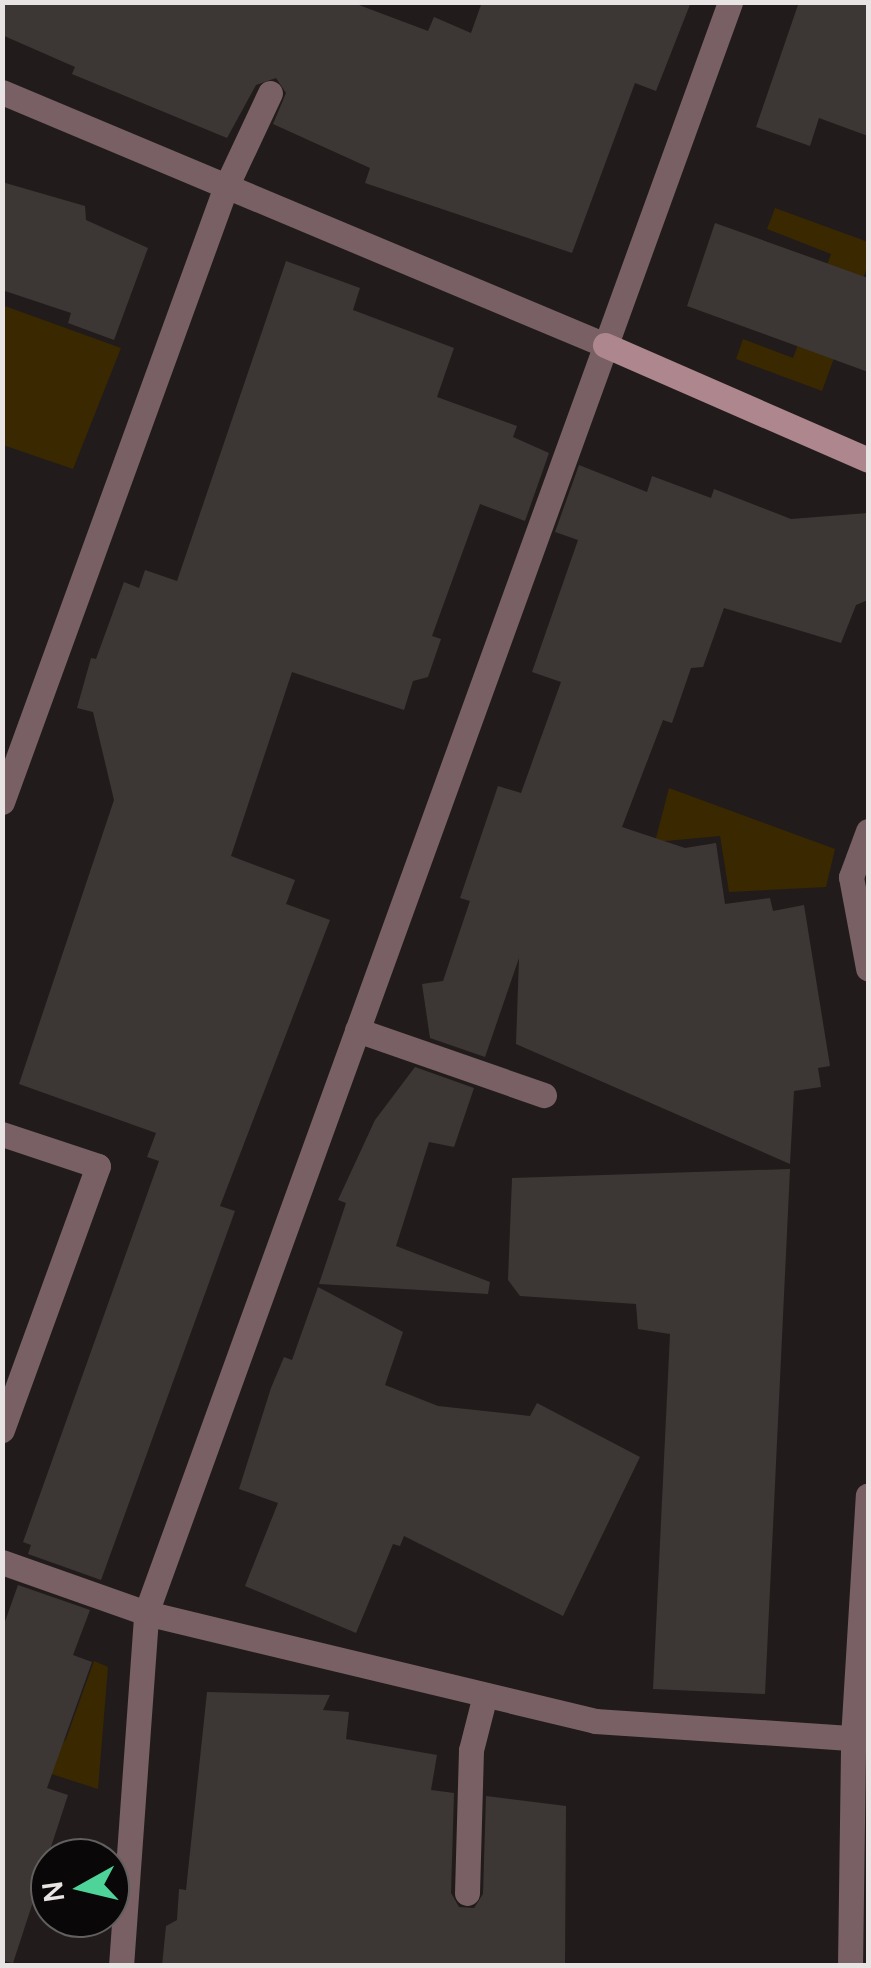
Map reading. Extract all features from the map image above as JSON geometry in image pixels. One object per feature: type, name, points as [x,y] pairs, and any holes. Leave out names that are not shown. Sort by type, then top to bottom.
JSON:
[{"type":"street","points":[[120,1966],[146,1613],[730,2]]},
{"type":"street","points":[[2,92],[868,460]]},
{"type":"street","points":[[2,802],[225,189],[270,94]]},
{"type":"street","points":[[868,831],[851,877],[868,968]]},
{"type":"street","points":[[357,1030],[544,1095]]},
{"type":"street","points":[[2,1134],[98,1166],[2,1430]]},
{"type":"street","points":[[850,1966],[858,1921],[854,1738],[868,1495]]},
{"type":"street","points":[[2,1562],[146,1613],[595,1721],[854,1738]]},
{"type":"street","points":[[468,1893],[471,1750],[485,1695]]},
{"type":"shaded area","points":[[775,208],[868,242],[868,265],[822,391],[736,359],[743,339],[793,358],[831,254],[767,229]]},
{"type":"shaded area","points":[[2,305],[121,348],[73,469],[3,445]]},
{"type":"shaded area","points":[[669,788],[835,849],[826,887],[729,892],[720,836],[655,842]]},
{"type":"shaded area","points":[[94,1661],[108,1667],[98,1789],[42,1771],[66,1739]]},
{"type":"building","points":[[2,2],[351,2],[428,31],[434,17],[471,33],[482,2],[691,2],[656,91],[635,83],[572,253],[365,183],[370,168],[273,124],[286,93],[276,78],[256,85],[227,138],[72,74],[75,67],[2,35]]},
{"type":"building","points":[[799,2],[868,2],[868,136],[819,118],[810,146],[756,127]]},
{"type":"building","points":[[2,182],[85,206],[86,220],[148,248],[114,340],[68,323],[71,313],[2,290]]},
{"type":"building","points":[[715,223],[868,278],[868,372],[687,306]]},
{"type":"building","points":[[286,261],[360,288],[353,310],[454,348],[437,397],[517,426],[513,437],[549,453],[525,521],[480,504],[432,636],[441,639],[428,677],[413,681],[404,710],[292,672],[231,856],[295,880],[286,904],[330,920],[220,1206],[235,1211],[101,1580],[28,1554],[31,1545],[23,1542],[159,1161],[147,1157],[156,1133],[19,1084],[114,800],[93,712],[77,708],[91,658],[96,659],[124,582],[139,588],[145,570],[177,581]]},
{"type":"building","points":[[579,465],[647,492],[652,476],[711,498],[714,489],[791,519],[868,513],[868,600],[856,605],[841,643],[724,608],[703,667],[691,668],[672,723],[663,720],[622,827],[685,848],[716,843],[725,904],[770,898],[773,911],[804,905],[830,1066],[818,1068],[821,1087],[794,1091],[790,1164],[516,1044],[519,958],[485,1057],[430,1038],[422,984],[443,981],[470,901],[460,898],[498,786],[521,793],[561,682],[532,672],[578,540],[555,532]]},
{"type":"building","points":[[415,1067],[474,1088],[454,1147],[429,1142],[396,1246],[490,1282],[488,1294],[319,1284],[346,1203],[338,1200],[375,1120]]},
{"type":"building","points":[[790,1169],[765,1694],[653,1689],[670,1334],[638,1329],[636,1304],[520,1296],[508,1280],[512,1178]]},
{"type":"building","points":[[318,1287],[403,1332],[385,1385],[438,1406],[530,1416],[537,1403],[640,1457],[563,1616],[404,1536],[400,1546],[393,1544],[356,1633],[245,1586],[278,1503],[239,1489],[271,1388],[284,1357],[292,1360]]},
{"type":"building","points":[[18,1585],[90,1610],[73,1655],[92,1662],[47,1788],[68,1795],[54,1838],[30,1838],[30,1911],[13,1963],[2,1961],[2,1630]]},
{"type":"building","points":[[207,1692],[330,1695],[323,1710],[349,1712],[346,1739],[437,1755],[431,1790],[454,1793],[451,1893],[459,1907],[474,1908],[483,1894],[486,1796],[566,1806],[565,1966],[162,1966],[166,1926],[177,1920],[179,1889],[186,1890]]}]
